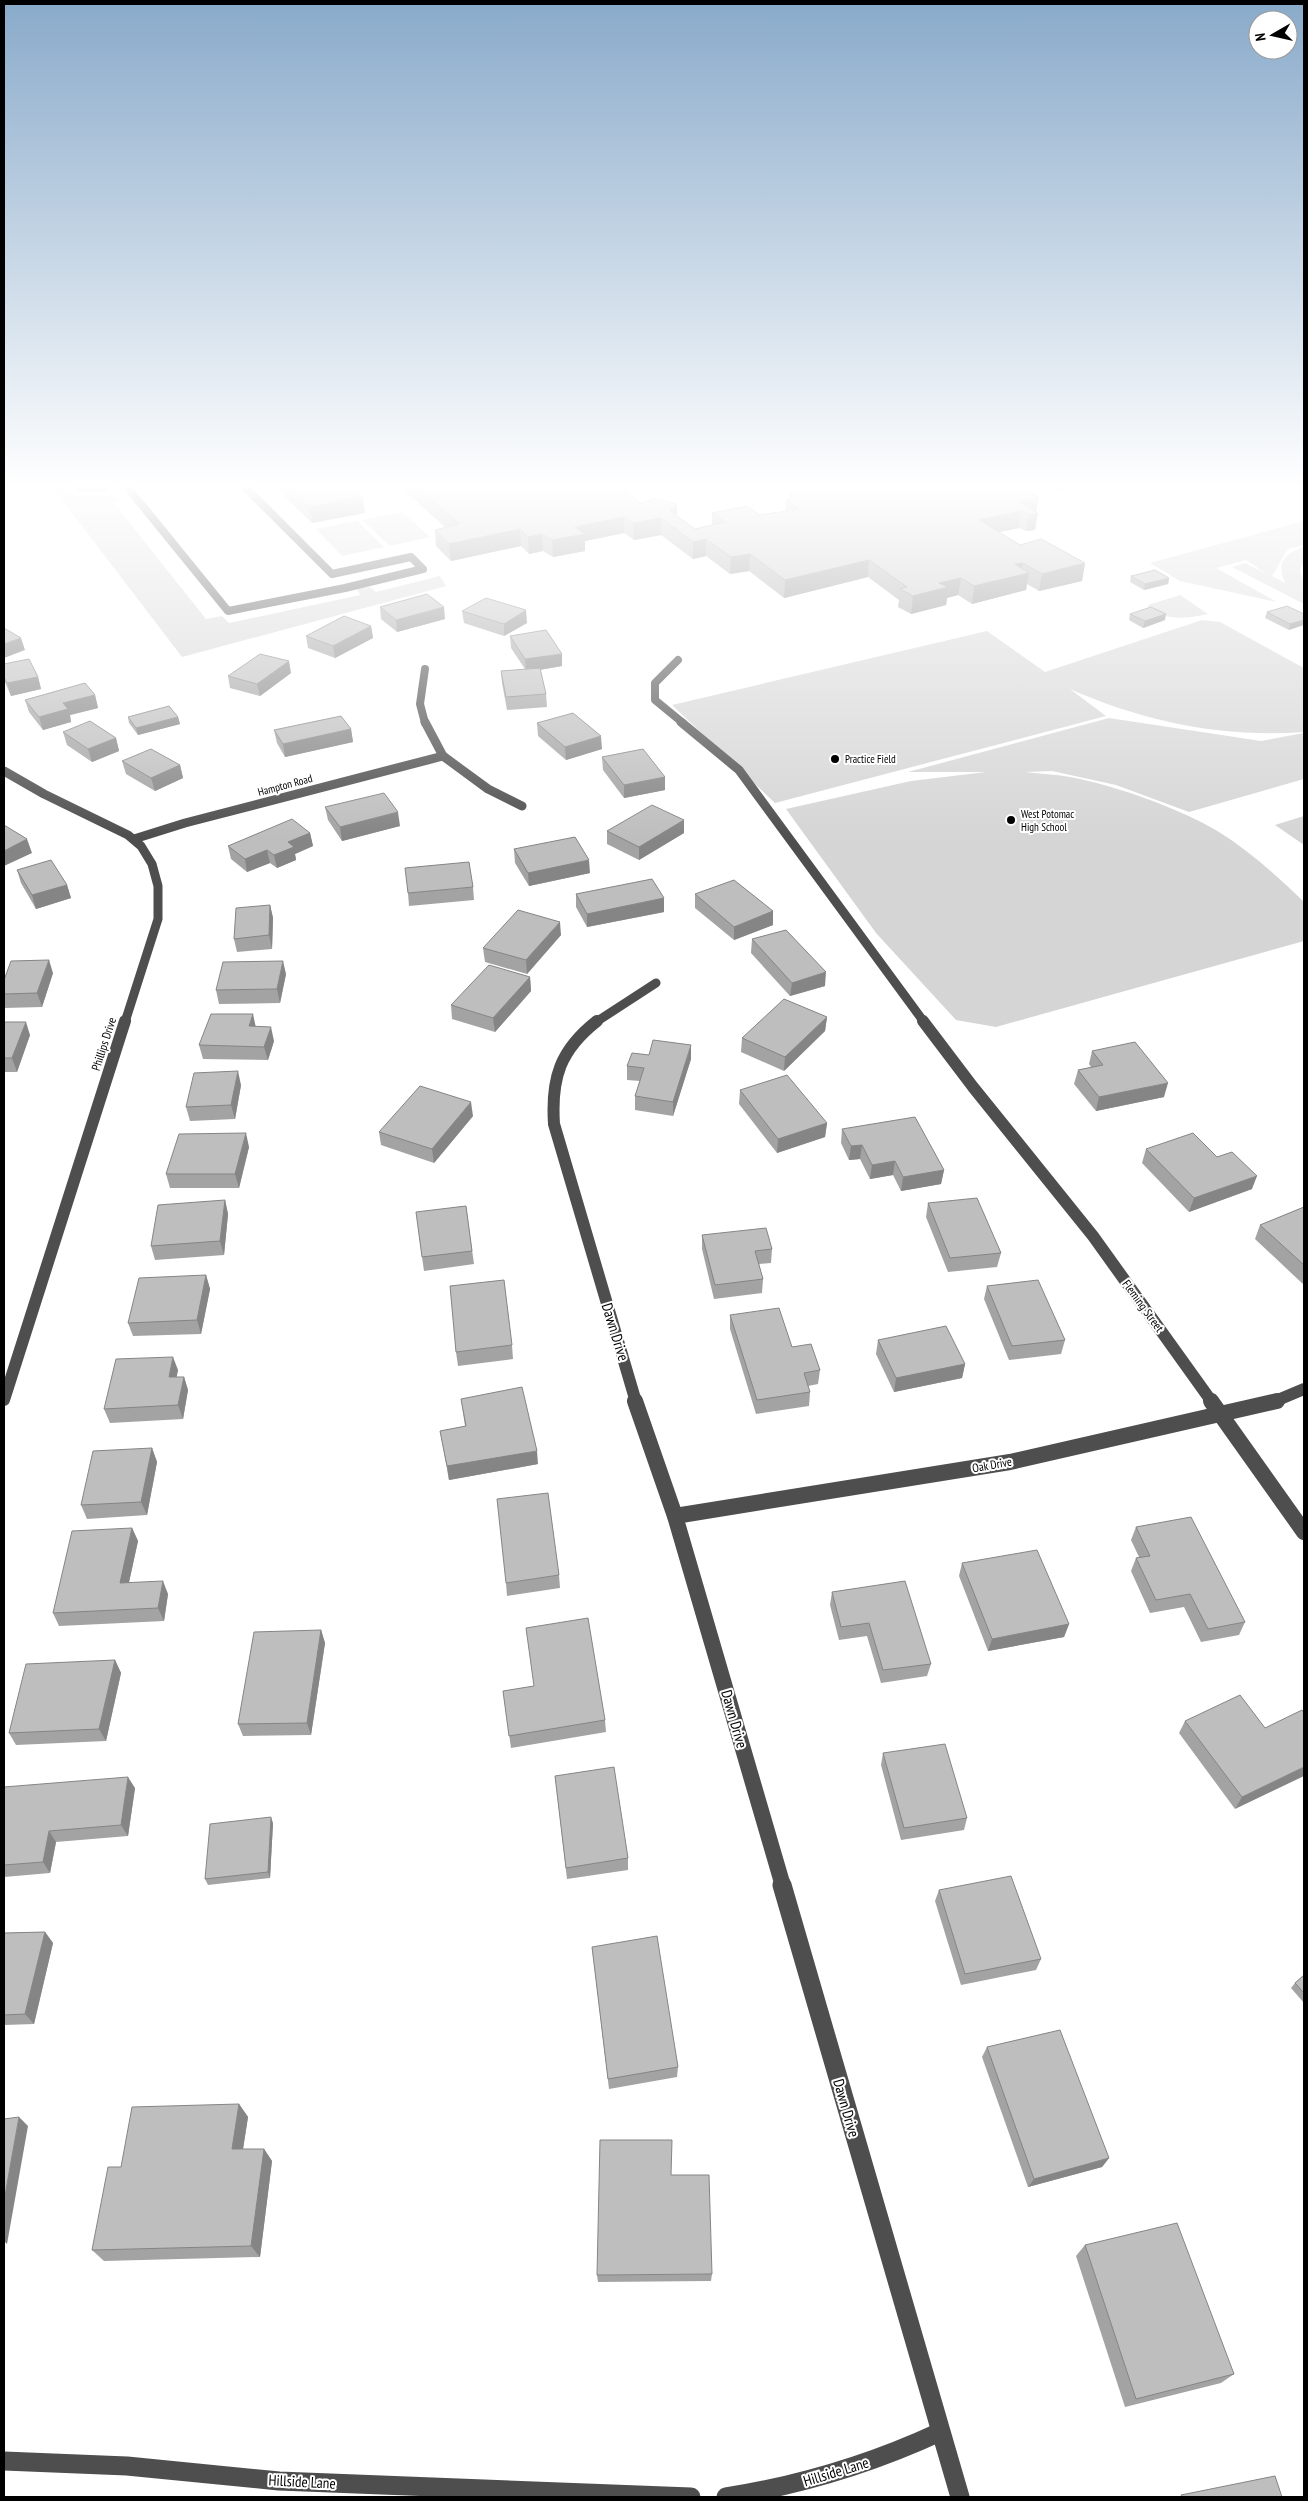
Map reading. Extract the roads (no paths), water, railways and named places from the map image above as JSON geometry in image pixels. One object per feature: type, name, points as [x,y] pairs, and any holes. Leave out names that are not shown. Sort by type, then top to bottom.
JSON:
[{"type":"street","points":[[224,605],[228,610],[256,605]]},
{"type":"street","name":"Fleming Street","points":[[678,660],[655,683],[655,700],[739,770],[859,935],[974,1087],[1093,1236],[1304,1532]]},
{"type":"street","points":[[425,669],[420,704],[425,723],[443,756],[488,789],[522,806]]},
{"type":"street","name":"Hampton Road","points":[[134,839],[185,823],[443,756]]},
{"type":"street","name":"Phillips Drive","points":[[4,771],[34,790],[134,839],[146,856],[160,883],[162,902],[4,1400]]},
{"type":"street","name":"Dawn Drive","points":[[656,984],[600,1016],[583,1031],[563,1060],[553,1084],[551,1109],[638,1407],[675,1516],[960,2497]]},
{"type":"street","name":"Oak Drive","points":[[675,1516],[1010,1462],[1275,1402],[1304,1389]]},
{"type":"street","name":"Hillside Lane","points":[[726,2497],[788,2487],[897,2453],[940,2432]]},
{"type":"street","name":"Hillside Lane","points":[[4,2462],[127,2466],[279,2481],[691,2497]]},
{"type":"place","name":"Practice Field","points":[[835,759]]},
{"type":"place","name":"West Potomac High School","points":[[1011,820]]}]
